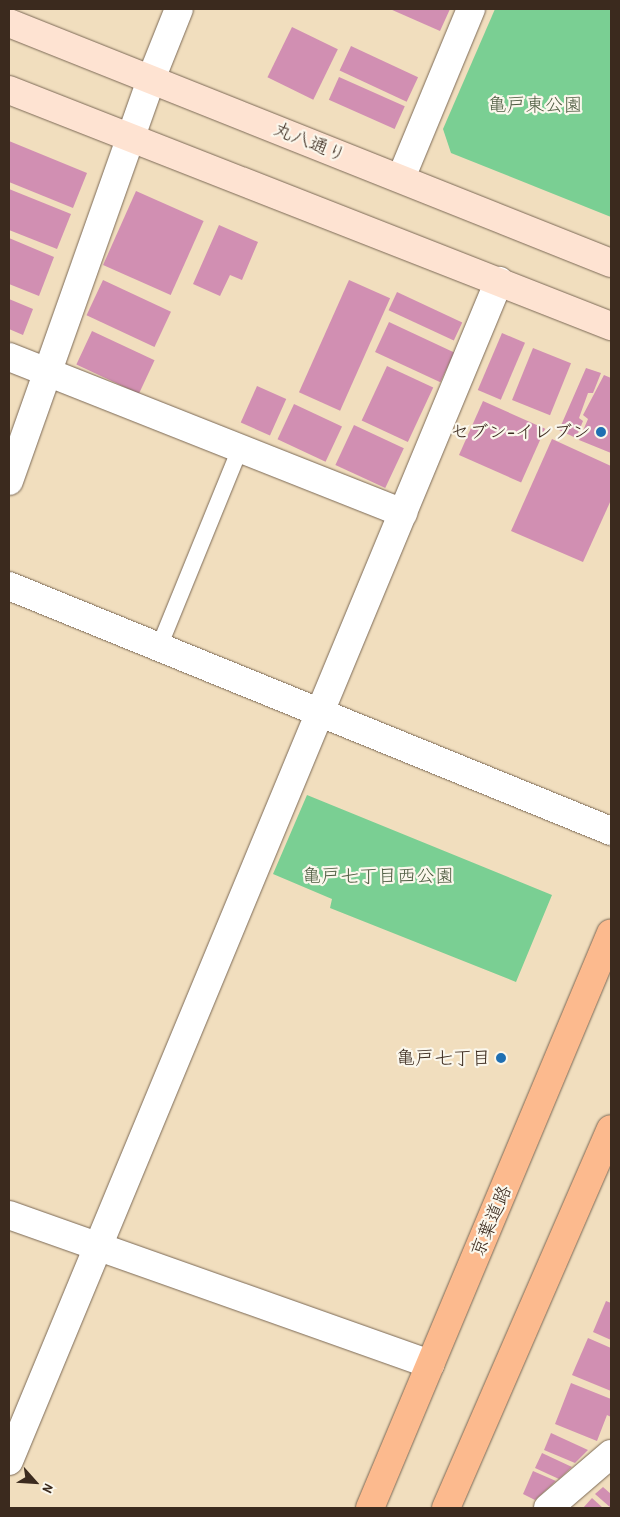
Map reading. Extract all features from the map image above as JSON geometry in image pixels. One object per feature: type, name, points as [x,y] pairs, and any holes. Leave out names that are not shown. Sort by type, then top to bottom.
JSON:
[{"type":"highway","name":"京葉道路","points":[[370,1508],[611,933]]},
{"type":"highway","points":[[446,1508],[611,1129]]},
{"type":"main road","name":"丸八通り","points":[[9,23],[611,263]]},
{"type":"main road","points":[[9,90],[129,139],[611,326]]},
{"type":"street","points":[[9,481],[129,139],[179,9]]},
{"type":"street","points":[[401,178],[472,9]]},
{"type":"street","points":[[9,1461],[498,281]]},
{"type":"street","points":[[9,357],[403,513]]},
{"type":"street","points":[[9,586],[611,831]]},
{"type":"street","points":[[9,1216],[430,1364]]},
{"type":"street","points":[[548,1508],[611,1454]]},
{"type":"lane","points":[[159,647],[240,449]]},
{"type":"green space","name":"亀戸東公園","points":[[495,9],[611,9],[611,217],[451,153],[443,129]]},
{"type":"green space","name":"亀戸七丁目西公園","points":[[307,795],[552,895],[516,982],[330,908],[332,899],[273,874]]},
{"type":"building","points":[[390,9],[450,9],[440,31]]},
{"type":"building","points":[[292,27],[338,49],[313,100],[267,77]]},
{"type":"building","points":[[351,46],[418,77],[407,102],[340,70]]},
{"type":"building","points":[[339,77],[405,106],[395,129],[329,100]]},
{"type":"building","points":[[9,141],[87,173],[73,208],[9,182]]},
{"type":"building","points":[[9,189],[71,214],[57,249],[9,230]]},
{"type":"building","points":[[136,191],[204,221],[171,295],[103,265]]},
{"type":"building","points":[[219,225],[258,242],[242,280],[230,275],[220,296],[193,284]]},
{"type":"building","points":[[9,238],[54,257],[39,296],[9,284]]},
{"type":"building","points":[[103,280],[171,312],[154,347],[87,315]]},
{"type":"building","points":[[349,280],[390,298],[340,411],[299,392]]},
{"type":"building","points":[[397,292],[462,322],[454,341],[389,310]]},
{"type":"building","points":[[9,299],[33,309],[23,335],[9,329]]},
{"type":"building","points":[[389,322],[454,352],[440,382],[375,352]]},
{"type":"building","points":[[92,331],[155,360],[139,394],[76,365]]},
{"type":"building","points":[[502,333],[525,343],[501,400],[478,390]]},
{"type":"building","points":[[533,348],[571,363],[550,415],[512,400]]},
{"type":"building","points":[[387,366],[433,388],[408,442],[362,420]]},
{"type":"building","points":[[586,368],[601,373],[593,393],[588,393],[579,418],[583,421],[576,438],[559,430]]},
{"type":"building","points":[[604,375],[611,378],[611,453],[579,440],[588,419],[583,415]]},
{"type":"building","points":[[257,386],[286,399],[270,436],[241,423]]},
{"type":"building","points":[[483,401],[545,429],[521,483],[459,455]]},
{"type":"building","points":[[294,404],[342,426],[326,462],[278,439]]},
{"type":"building","points":[[354,425],[404,448],[385,488],[335,465]]},
{"type":"building","points":[[552,439],[611,466],[611,500],[583,562],[511,531]]},
{"type":"building","points":[[606,1301],[611,1303],[611,1340],[593,1332]]},
{"type":"building","points":[[588,1338],[611,1348],[611,1391],[572,1375]]},
{"type":"building","points":[[571,1383],[611,1399],[611,1417],[607,1415],[597,1441],[555,1424]]},
{"type":"building","points":[[551,1433],[588,1450],[575,1463],[544,1450]]},
{"type":"building","points":[[542,1453],[572,1467],[559,1479],[535,1468]]},
{"type":"building","points":[[533,1471],[556,1481],[535,1500],[523,1494]]},
{"type":"building","points":[[603,1487],[611,1494],[611,1508],[595,1494]]},
{"type":"building","points":[[592,1498],[603,1508],[583,1508]]},
{"type":"place","name":"セブン-イレブン","points":[[601,432]]},
{"type":"place","name":"亀戸七丁目","points":[[501,1058]]}]
